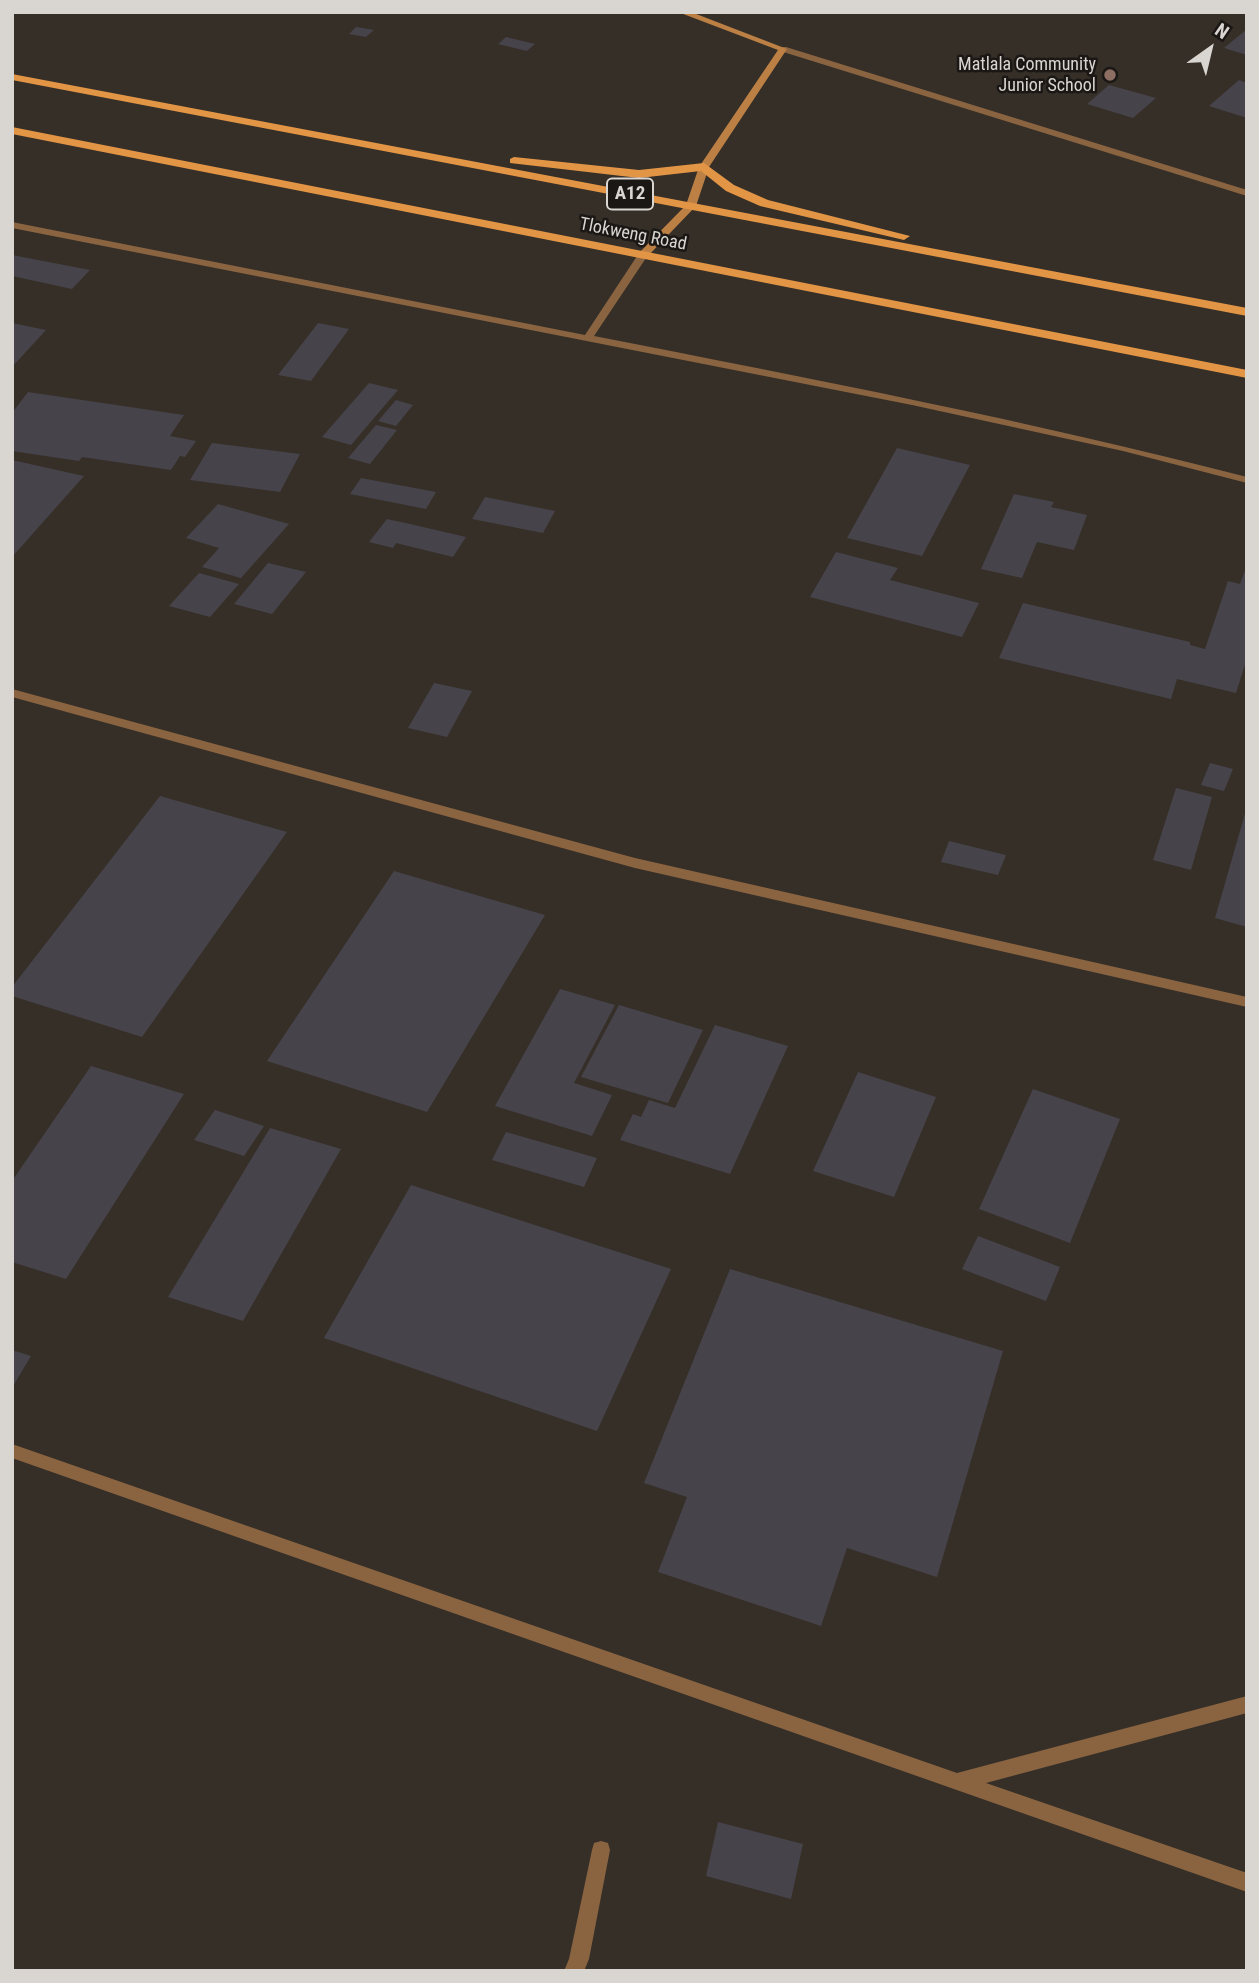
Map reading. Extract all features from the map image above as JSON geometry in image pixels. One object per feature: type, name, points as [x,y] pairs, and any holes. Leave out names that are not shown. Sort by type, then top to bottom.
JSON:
[{"type":"main road","name":"Tlokweng Road","points":[[12,77],[1247,312]]},
{"type":"main road","name":"Tlokweng Road","points":[[12,130],[1247,374]]},
{"type":"main road","points":[[399,150],[615,173],[663,173],[704,167],[730,188],[764,203],[889,232],[991,263]]},
{"type":"street","points":[[682,12],[783,49],[1247,193]]},
{"type":"street","points":[[588,338],[643,255],[691,206],[704,167],[783,49]]},
{"type":"street","points":[[12,225],[926,405],[1124,448],[1247,480]]},
{"type":"street","points":[[12,693],[635,863],[1247,1002]]},
{"type":"street","points":[[12,1451],[1247,1883]]},
{"type":"street","points":[[956,1782],[1247,1703]]},
{"type":"street","points":[[574,1971],[579,1959],[601,1850]]},
{"type":"building","points":[[356,27],[374,30],[366,37],[349,34]]},
{"type":"building","points":[[1247,29],[1247,55],[1224,48]]},
{"type":"building","points":[[506,37],[535,44],[527,51],[498,44]]},
{"type":"building","points":[[1239,80],[1247,83],[1247,118],[1209,106]]},
{"type":"building","points":[[1109,85],[1156,98],[1133,118],[1087,104]]},
{"type":"building","points":[[12,255],[90,270],[72,289],[12,276]]},
{"type":"building","points":[[12,323],[46,330],[12,367]]},
{"type":"building","points":[[318,323],[349,329],[311,381],[278,375]]},
{"type":"building","points":[[369,383],[398,390],[351,445],[322,437]]},
{"type":"building","points":[[28,392],[184,415],[170,436],[196,441],[185,457],[180,456],[171,470],[82,457],[79,461],[12,451],[12,413]]},
{"type":"building","points":[[396,400],[413,405],[396,426],[378,421]]},
{"type":"building","points":[[376,425],[397,430],[370,464],[348,458]]},
{"type":"building","points":[[212,443],[300,454],[280,492],[190,480]]},
{"type":"building","points":[[897,448],[970,465],[922,556],[847,538]]},
{"type":"building","points":[[12,460],[84,476],[12,557]]},
{"type":"building","points":[[361,478],[436,492],[426,509],[350,494]]},
{"type":"building","points":[[1014,494],[1054,502],[1051,507],[1087,515],[1074,550],[1037,542],[1022,578],[981,569]]},
{"type":"building","points":[[485,497],[555,511],[543,533],[472,519]]},
{"type":"building","points":[[218,504],[289,524],[241,578],[202,567],[219,548],[186,538]]},
{"type":"building","points":[[387,519],[466,537],[453,557],[396,543],[393,548],[369,542]]},
{"type":"building","points":[[836,552],[898,568],[890,580],[979,603],[962,637],[810,597]]},
{"type":"building","points":[[268,563],[306,572],[272,614],[234,604]]},
{"type":"building","points":[[1247,565],[1247,658],[1236,693],[1177,679],[1171,699],[999,658],[1023,603],[1190,642],[1190,645],[1205,649],[1228,581],[1240,584]]},
{"type":"building","points":[[199,573],[239,584],[210,617],[169,606]]},
{"type":"building","points":[[434,683],[472,691],[447,737],[408,728]]},
{"type":"building","points":[[1210,763],[1233,769],[1224,791],[1201,785]]},
{"type":"building","points":[[1176,788],[1212,797],[1191,870],[1153,860]]},
{"type":"building","points":[[160,796],[287,832],[142,1037],[12,996],[12,987]]},
{"type":"building","points":[[1247,811],[1247,927],[1215,918]]},
{"type":"building","points":[[949,841],[1006,855],[998,875],[941,862]]},
{"type":"building","points":[[394,871],[545,915],[427,1112],[267,1061]]},
{"type":"building","points":[[560,989],[615,1005],[574,1083],[612,1095],[592,1136],[495,1106]]},
{"type":"building","points":[[619,1005],[703,1030],[668,1103],[581,1077]]},
{"type":"building","points":[[715,1025],[788,1046],[730,1174],[620,1140],[633,1114],[641,1117],[649,1100],[675,1108]]},
{"type":"building","points":[[91,1066],[184,1094],[66,1279],[12,1262],[12,1181]]},
{"type":"building","points":[[858,1072],[936,1097],[894,1197],[813,1171]]},
{"type":"building","points":[[1033,1089],[1120,1119],[1070,1243],[979,1209]]},
{"type":"building","points":[[215,1110],[264,1126],[244,1156],[194,1140]]},
{"type":"building","points":[[270,1128],[341,1149],[243,1321],[168,1297]]},
{"type":"building","points":[[506,1132],[597,1158],[584,1187],[492,1160]]},
{"type":"building","points":[[411,1185],[671,1269],[597,1431],[324,1338]]},
{"type":"building","points":[[978,1236],[1060,1267],[1046,1301],[962,1269]]},
{"type":"building","points":[[730,1269],[1003,1351],[937,1577],[847,1548],[821,1626],[658,1572],[687,1497],[644,1483]]},
{"type":"building","points":[[12,1350],[31,1356],[12,1388]]},
{"type":"building","points":[[718,1822],[803,1844],[791,1899],[706,1876]]},
{"type":"place","name":"Matlala Community Junior School","points":[[1110,75]]}]
